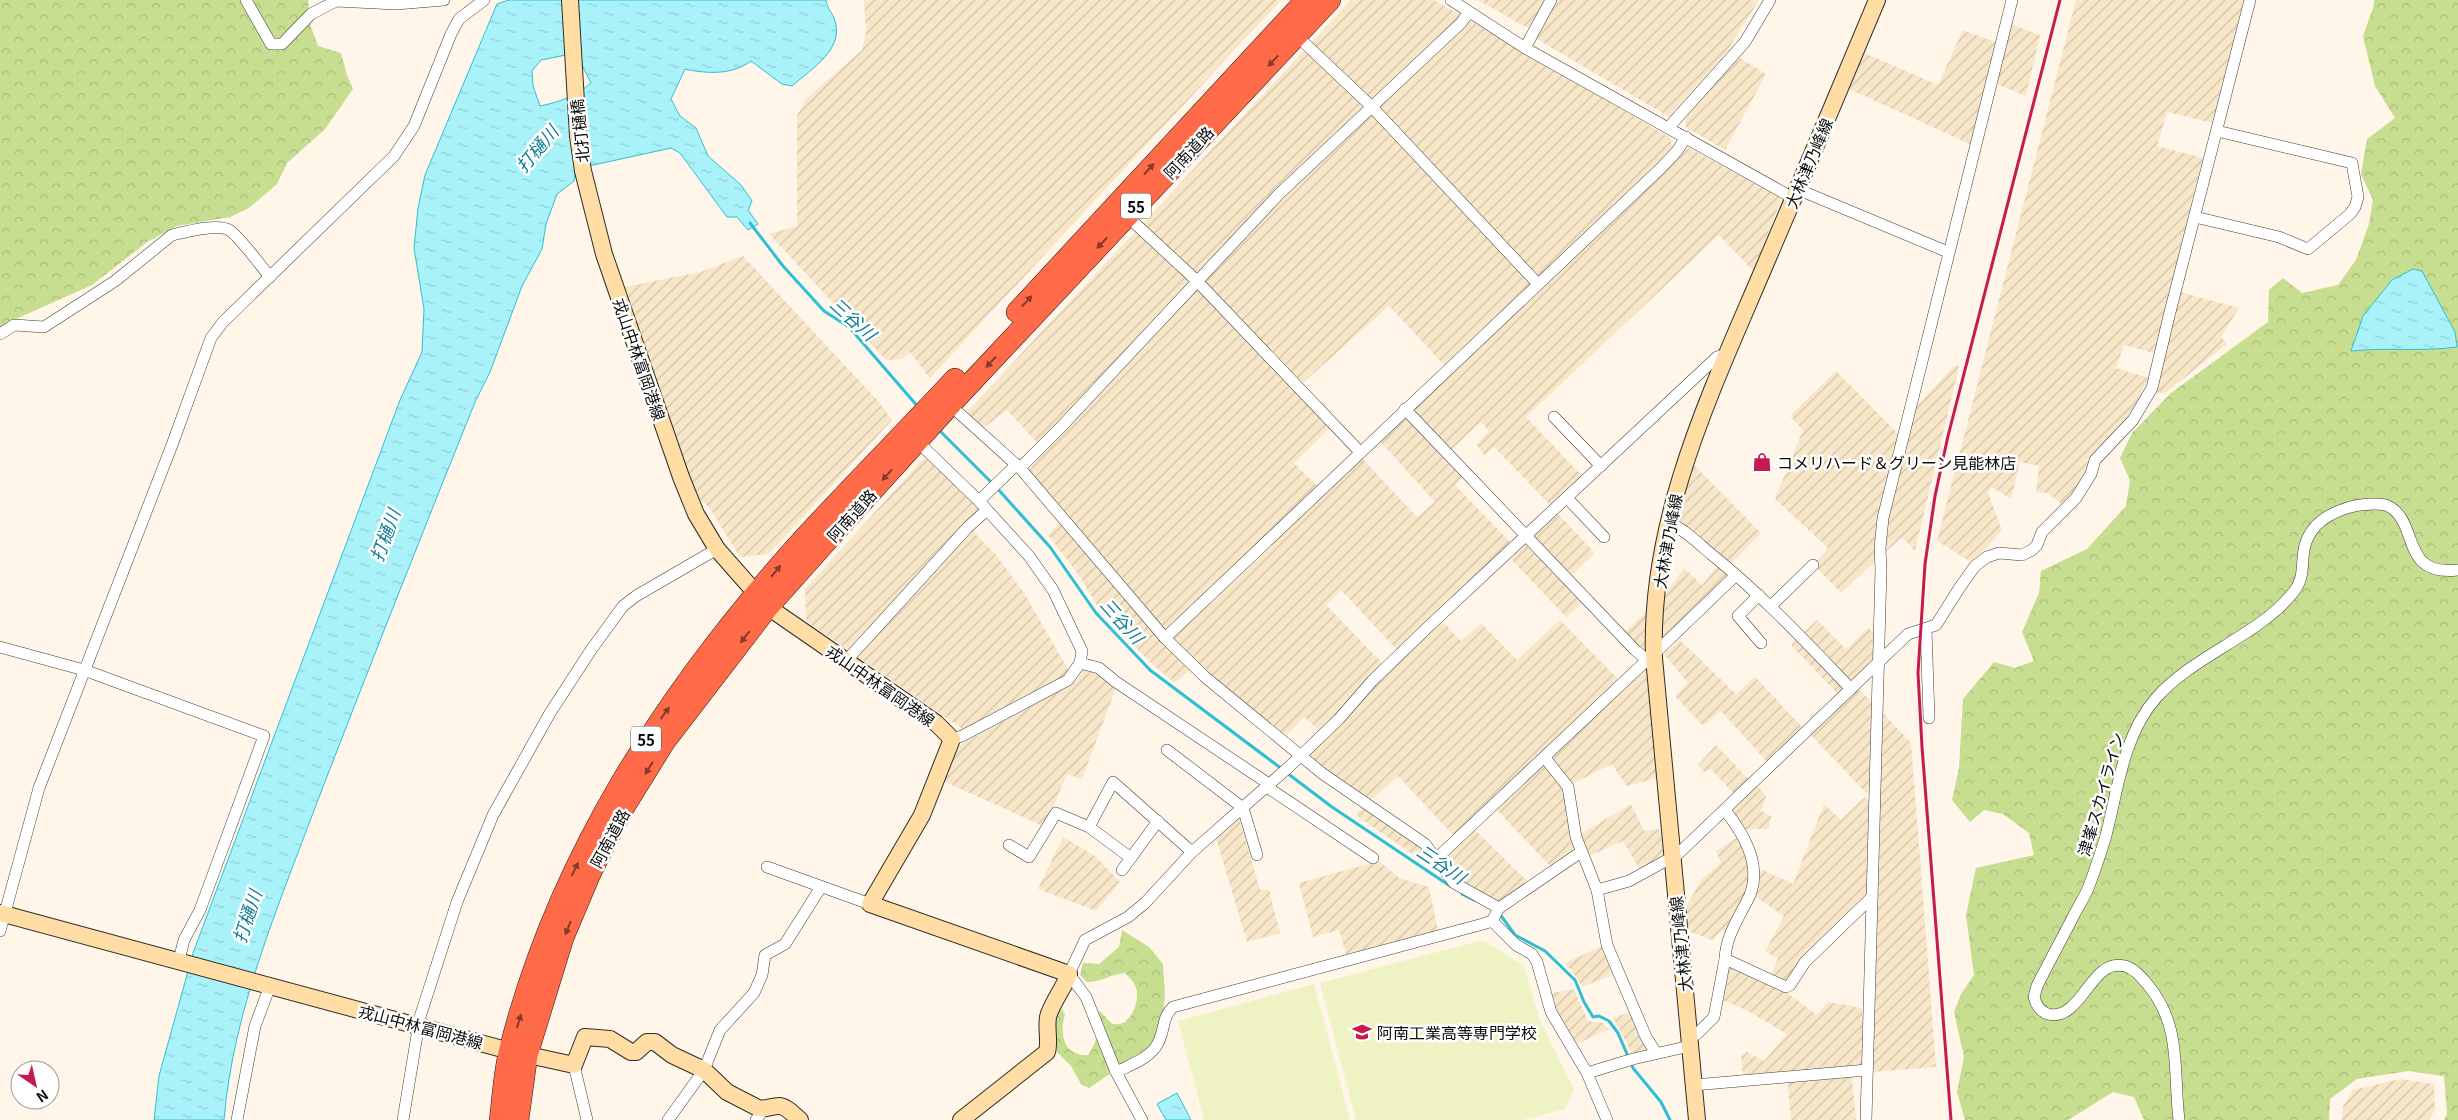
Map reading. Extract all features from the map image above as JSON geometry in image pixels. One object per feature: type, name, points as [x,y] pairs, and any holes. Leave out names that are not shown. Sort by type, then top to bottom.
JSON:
[{"type":"highway","name":"阿南道路","points":[[500,1120],[546,935],[572,874],[605,808],[651,732],[762,601],[796,547],[916,435],[1306,0]]},
{"type":"highway","name":"阿南道路","points":[[942,406],[1127,216],[1330,0]]},
{"type":"highway","name":"阿南道路","points":[[518,1053],[518,1120]]},
{"type":"main road","name":"北打樋橋","points":[[570,0],[578,136],[583,171]]},
{"type":"main road","name":"大林津乃峰線","points":[[1697,1120],[1652,657],[1660,572],[1668,522],[1690,447],[1727,354],[1877,0]]},
{"type":"main road","name":"戎山中林富岡港線","points":[[583,171],[604,254],[680,478],[696,514],[717,549],[762,601],[936,723],[952,739]]},
{"type":"main road","points":[[952,739],[922,815],[908,842],[892,863],[870,904],[1069,974],[1063,990],[1049,1014],[1047,1024],[1049,1045],[1047,1052],[962,1120]]},
{"type":"main road","name":"戎山中林富岡港線","points":[[2,914],[183,961],[518,1053],[574,1065]]},
{"type":"main road","points":[[574,1065],[584,1037],[610,1039],[632,1052],[636,1052],[648,1042],[655,1042],[672,1055],[704,1070],[727,1092],[759,1115],[779,1106],[800,1120]]},
{"type":"street","points":[[246,0],[271,44],[282,44],[311,14],[336,1],[396,4],[444,0]]},
{"type":"street","points":[[1451,0],[1468,13],[1525,48],[1669,128],[1795,194],[1948,252]]},
{"type":"street","points":[[1525,48],[1551,0]]},
{"type":"street","points":[[1669,128],[1745,42],[1770,0]]},
{"type":"street","points":[[1866,1120],[1882,569],[1880,548],[1883,518],[2012,0]]},
{"type":"street","points":[[1597,890],[1628,881],[1671,858],[1725,810],[1908,634],[1926,630],[1936,625],[1975,566],[1988,557],[1999,553],[2022,555],[2032,550],[2037,545],[2042,532],[2076,498],[2091,474],[2095,460],[2133,420],[2152,388],[2250,0]]},
{"type":"street","points":[[0,931],[2,914],[39,788],[172,445],[211,338],[224,322],[394,156],[414,126],[451,34],[459,19],[477,1]]},
{"type":"street","points":[[982,498],[1061,427],[1279,194],[1461,23],[1468,13]]},
{"type":"street","points":[[1297,36],[1371,106],[1538,284]]},
{"type":"street","points":[[2195,217],[2279,237],[2308,249],[2350,214],[2358,197],[2352,164],[2216,131]]},
{"type":"street","points":[[1165,638],[1661,168],[1686,137]]},
{"type":"street","points":[[1127,216],[1197,281],[1360,452]]},
{"type":"street","points":[[0,334],[14,325],[44,327],[115,281],[172,235],[183,232],[219,227],[230,230],[270,277]]},
{"type":"street","points":[[1142,1120],[1116,1072],[1086,997],[1069,974],[1085,940],[1128,917],[1145,903],[1192,852],[1290,766],[1339,719],[1372,681],[1717,357],[1727,354]]},
{"type":"street","points":[[942,406],[1014,469],[1165,638],[1205,677],[1330,779],[1425,844],[1454,883],[1496,913],[1516,945],[1532,954],[1537,962],[1551,1012],[1587,1073],[1607,1120]]},
{"type":"street","points":[[1405,409],[1526,536],[1652,657]]},
{"type":"street","points":[[1554,417],[1601,466]]},
{"type":"street","points":[[916,435],[982,498],[987,510],[1029,556],[1053,590],[1082,651],[1080,663],[1068,680],[962,736],[952,739]]},
{"type":"street","points":[[1567,498],[1604,537]]},
{"type":"street","name":"津峯スカイライン","points":[[2179,1120],[2171,1024],[2156,996],[2136,971],[2120,965],[2104,970],[2071,1007],[2058,1014],[2048,1014],[2041,1010],[2034,997],[2037,986],[2088,888],[2105,840],[2126,752],[2136,728],[2155,699],[2173,681],[2259,622],[2291,596],[2302,576],[2306,542],[2318,524],[2326,517],[2351,508],[2386,506],[2400,517],[2411,543],[2425,564],[2440,571],[2458,570]]},
{"type":"street","points":[[847,660],[968,527],[987,510]]},
{"type":"street","points":[[1668,522],[1676,526],[1759,595],[1851,689]]},
{"type":"street","points":[[403,1120],[418,1025],[457,902],[494,816],[550,713],[591,650],[623,606],[636,596],[717,549]]},
{"type":"street","points":[[1771,606],[1813,564]]},
{"type":"street","points":[[1437,858],[1652,657],[1736,575]]},
{"type":"street","points":[[1759,595],[1738,616],[1762,644]]},
{"type":"street","points":[[1926,630],[1929,718]]},
{"type":"street","points":[[0,647],[84,670],[264,736],[200,910],[184,940],[183,961]]},
{"type":"street","points":[[1080,663],[1099,668],[1121,685],[1271,783],[1373,858]]},
{"type":"street","points":[[1168,750],[1243,808],[1257,855]]},
{"type":"street","points":[[1545,758],[1568,787],[1576,837],[1597,890],[1607,945],[1646,1037],[1656,1053]]},
{"type":"street","points":[[1089,827],[1113,782],[1192,852]]},
{"type":"street","points":[[1587,1073],[1690,1041],[1714,1017],[1726,946],[1751,892],[1753,878],[1750,849],[1741,830],[1725,810]]},
{"type":"street","points":[[1009,845],[1029,857],[1056,813],[1089,827],[1131,858]]},
{"type":"street","points":[[1122,870],[1158,822]]},
{"type":"street","points":[[1116,1072],[1148,1055],[1158,1044],[1167,1012],[1173,1007],[1496,913],[1581,852]]},
{"type":"street","points":[[767,867],[870,904]]},
{"type":"street","points":[[668,1120],[704,1070],[720,1030],[754,992],[762,975],[765,954],[786,944],[821,887]]},
{"type":"street","points":[[1725,959],[1786,987],[1790,985],[1805,962],[1872,897]]},
{"type":"street","points":[[237,1120],[255,1026],[267,985]]},
{"type":"street","points":[[574,1065],[587,1120]]},
{"type":"street","points":[[1694,1085],[1867,1070]]},
{"type":"shaded area","points":[[864,0],[1281,0],[930,378],[910,352],[902,359],[886,360],[769,234],[797,226],[797,115],[807,98],[862,50],[866,32]]},
{"type":"shaded area","points":[[1351,0],[1434,0],[1671,138],[1672,150],[1445,366],[1389,306],[1295,390],[1331,427],[1294,463],[1317,486],[1167,631],[1029,471],[1044,450],[1007,410],[982,429],[966,413]]},
{"type":"shaded area","points":[[1478,0],[1759,0],[1726,53],[1669,117],[1537,39],[1538,34]]},
{"type":"shaded area","points":[[2076,0],[2245,0],[2213,123],[2167,112],[2157,146],[2203,158],[2154,353],[2124,345],[2116,368],[2149,378],[2136,405],[2118,430],[2087,460],[2089,469],[2064,506],[2048,493],[2036,492],[2039,466],[2020,462],[2011,499],[1991,487],[1988,493],[2002,530],[1973,563],[1937,541]]},
{"type":"shaded area","points":[[2009,24],[2040,35],[2026,96],[1994,83]]},
{"type":"shaded area","points":[[1963,30],[1997,43],[1972,145],[1847,88],[1862,52],[1938,85]]},
{"type":"shaded area","points":[[1738,57],[1766,74],[1725,150],[1686,127],[1685,121],[1690,108]]},
{"type":"shaded area","points":[[1689,148],[1777,195],[1781,200],[1753,271],[1719,235],[1526,417],[1583,477],[1551,506],[1494,447],[1484,455],[1476,444],[1489,431],[1481,422],[1451,450],[1416,412],[1415,405],[1683,151]]},
{"type":"shaded area","points":[[743,256],[878,401],[892,420],[769,554],[740,557],[709,507],[700,500],[687,476],[625,287],[700,272]]},
{"type":"shaded area","points":[[2180,292],[2239,308],[2221,337],[2227,344],[2164,394],[2155,392]]},
{"type":"shaded area","points":[[1954,366],[1959,366],[1915,551],[1902,537],[1841,593],[1814,565],[1828,548],[1775,499],[1803,430],[1790,416],[1836,371],[1905,441],[1914,409]]},
{"type":"shaded area","points":[[1408,419],[1463,476],[1455,485],[1512,544],[1397,650],[1341,590],[1326,605],[1383,664],[1320,731],[1304,717],[1285,737],[1214,677],[1174,640],[1173,636],[1361,457],[1417,517],[1435,502],[1378,439],[1400,420]]},
{"type":"shaded area","points":[[926,456],[980,509],[966,524],[996,555],[1024,593],[1069,671],[1061,679],[964,730],[806,621],[805,589]]},
{"type":"shaded area","points":[[1692,463],[1761,533],[1730,565],[1676,520]]},
{"type":"shaded area","points":[[1557,513],[1595,553],[1570,577],[1532,537]]},
{"type":"shaded area","points":[[1059,523],[1111,584],[1190,670],[1175,683],[1153,665],[1100,610],[1076,571],[1048,535]]},
{"type":"shaded area","points":[[1526,545],[1582,603],[1566,617],[1511,559]]},
{"type":"shaded area","points":[[1719,564],[1732,576],[1661,643],[1663,598],[1684,568],[1702,585]]},
{"type":"shaded area","points":[[1649,609],[1648,651],[1642,652],[1625,632]]},
{"type":"shaded area","points":[[1441,620],[1461,641],[1481,623],[1517,660],[1560,620],[1620,681],[1455,837],[1398,776],[1369,802],[1307,756],[1349,716],[1383,677]]},
{"type":"shaded area","points":[[1817,620],[1846,649],[1868,628],[1876,634],[1874,662],[1839,695],[1791,645]]},
{"type":"shaded area","points":[[1680,640],[1736,694],[1755,677],[1804,729],[1768,763],[1721,711],[1703,726],[1675,696],[1688,683],[1664,654]]},
{"type":"shaded area","points":[[1644,665],[1648,669],[1658,778],[1626,786],[1612,764],[1572,784],[1550,758]]},
{"type":"shaded area","points":[[1084,668],[1096,672],[1116,688],[1082,779],[1067,774],[1045,827],[943,781],[956,751],[962,744],[1068,686],[1076,681]]},
{"type":"shaded area","points":[[1858,688],[1874,705],[1872,790],[1867,794],[1810,734]]},
{"type":"shaded area","points":[[1884,714],[1911,743],[1936,1067],[1872,1072],[1882,717]]},
{"type":"shaded area","points":[[1716,745],[1750,781],[1734,794],[1711,769],[1704,772],[1698,765]]},
{"type":"shaded area","points":[[1543,763],[1565,790],[1574,844],[1573,851],[1551,867],[1495,808]]},
{"type":"shaded area","points":[[1757,785],[1766,796],[1761,811],[1771,816],[1769,829],[1743,829],[1731,811]]},
{"type":"shaded area","points":[[1865,797],[1870,802],[1868,897],[1789,982],[1771,975],[1778,958],[1765,952],[1784,916],[1755,896],[1761,869],[1793,884],[1824,804],[1841,820]]},
{"type":"shaded area","points":[[1631,804],[1644,831],[1660,829],[1664,857],[1640,870],[1623,841],[1589,856],[1579,835]]},
{"type":"shaded area","points":[[1362,807],[1421,848],[1434,863],[1431,867],[1356,815]]},
{"type":"shaded area","points":[[1239,818],[1260,890],[1269,890],[1280,933],[1247,942],[1216,838]]},
{"type":"shaded area","points":[[1474,829],[1529,883],[1499,905],[1455,881],[1441,859]]},
{"type":"shaded area","points":[[1739,836],[1745,845],[1749,875],[1746,894],[1727,933],[1721,931],[1712,940],[1688,931],[1683,914],[1688,903],[1702,879],[1721,863],[1716,851]]},
{"type":"shaded area","points":[[1063,837],[1095,856],[1120,882],[1096,911],[1038,889]]},
{"type":"shaded area","points":[[1379,861],[1399,878],[1429,887],[1438,931],[1346,954],[1339,930],[1313,937],[1299,883]]},
{"type":"shaded area","points":[[1604,945],[1614,974],[1582,987],[1565,963]]},
{"type":"shaded area","points":[[1728,964],[1786,992],[1817,1015],[1828,1002],[1862,1008],[1863,1068],[1851,1069],[1856,1120],[1791,1120],[1787,1075],[1743,1077],[1741,1056],[1747,1052],[1764,1061],[1787,1034],[1748,1011],[1722,1000]]},
{"type":"shaded area","points":[[1574,989],[1588,1021],[1603,1023],[1609,1029],[1577,1044],[1557,1013],[1552,993]]},
{"type":"shaded area","points":[[1631,1012],[1650,1051],[1634,1056],[1613,1018]]},
{"type":"shaded area","points":[[2400,1079],[2434,1084],[2435,1110],[2429,1120],[2342,1120],[2343,1106],[2353,1090]]},
{"type":"green space","points":[[0,0],[308,0],[311,27],[318,46],[341,53],[353,89],[325,129],[287,163],[277,184],[249,208],[230,217],[177,226],[147,242],[92,285],[0,326]]},
{"type":"green space","points":[[2374,0],[2458,0],[2458,1120],[2444,1120],[2447,1114],[2444,1076],[2408,1071],[2357,1079],[2330,1099],[2329,1120],[2144,1120],[2134,1097],[2113,1092],[2068,1120],[1965,1120],[1957,1092],[1964,1057],[1954,1012],[1961,994],[1974,975],[1966,915],[1976,868],[2034,855],[2029,833],[2003,814],[1984,810],[1970,822],[1952,800],[1959,768],[1963,699],[1994,662],[2015,668],[2034,661],[2022,632],[2039,593],[2041,571],[2087,549],[2126,506],[2130,480],[2120,458],[2132,433],[2171,393],[2268,322],[2269,290],[2283,278],[2302,293],[2338,285],[2356,260],[2369,224],[2373,200],[2361,174],[2367,139],[2395,118],[2375,86],[2363,36]]},
{"type":"green space","points":[[1122,930],[1149,947],[1163,964],[1165,995],[1163,1014],[1151,1046],[1089,1088],[1081,1084],[1071,1066],[1057,1052],[1054,1020],[1056,1010],[1062,1009],[1065,1015],[1063,1036],[1069,1048],[1073,1052],[1088,1055],[1094,1045],[1099,1028],[1099,1011],[1114,1024],[1119,1024],[1128,1019],[1136,1004],[1137,990],[1125,973],[1087,982],[1080,975],[1083,963],[1099,964],[1119,947]]},
{"type":"green space","points":[[1483,940],[1524,966],[1539,1018],[1574,1090],[1565,1109],[1522,1120],[1356,1120],[1320,983]]},
{"type":"green space","points":[[1314,984],[1350,1120],[1204,1120],[1178,1021]]},
{"type":"water","name":"打樋川","points":[[509,0],[826,0],[834,18],[836,29],[835,39],[825,57],[792,86],[782,84],[751,61],[736,69],[720,72],[702,72],[685,69],[671,99],[680,116],[696,128],[708,156],[741,185],[752,201],[748,210],[758,224],[748,230],[737,217],[727,217],[680,153],[671,148],[589,166],[575,173],[574,181],[557,194],[546,224],[542,249],[522,286],[490,372],[475,402],[355,704],[273,921],[247,999],[237,1039],[229,1079],[224,1120],[154,1120],[159,1076],[193,953],[400,400],[422,352],[424,309],[414,248],[418,208],[425,175],[497,4]],"holes":[[[566,55],[579,59],[591,83],[580,92],[567,98],[540,106],[533,86],[532,71],[541,60]]]},
{"type":"water","points":[[2413,269],[2422,271],[2455,332],[2457,347],[2351,351],[2363,316],[2392,280]]},
{"type":"water","points":[[1177,1093],[1191,1120],[1166,1120],[1157,1104]]},
{"type":"waterway","name":"三谷川","points":[[750,223],[783,266],[824,311],[849,327],[919,408]]},
{"type":"waterway","name":"三谷川","points":[[938,429],[992,483]]},
{"type":"waterway","name":"三谷川","points":[[997,488],[1050,547],[1096,613],[1150,670],[1282,769]]},
{"type":"waterway","name":"三谷川","points":[[1287,773],[1332,807],[1450,886]]},
{"type":"waterway","name":"三谷川","points":[[1462,894],[1474,900]]},
{"type":"waterway","name":"三谷川","points":[[1499,913],[1515,935],[1545,951],[1575,980],[1584,1002],[1593,1017],[1599,1016],[1609,1021],[1618,1033],[1633,1068],[1661,1102],[1670,1120]]},
{"type":"railway","points":[[1951,1120],[1918,673],[1925,564],[1935,496],[1948,436],[2060,0]]},
{"type":"place","name":"コメリハード＆グリーン見能林店","points":[[1762,462]]},
{"type":"place","name":"阿南工業高等専門学校","points":[[1362,1032]]}]
